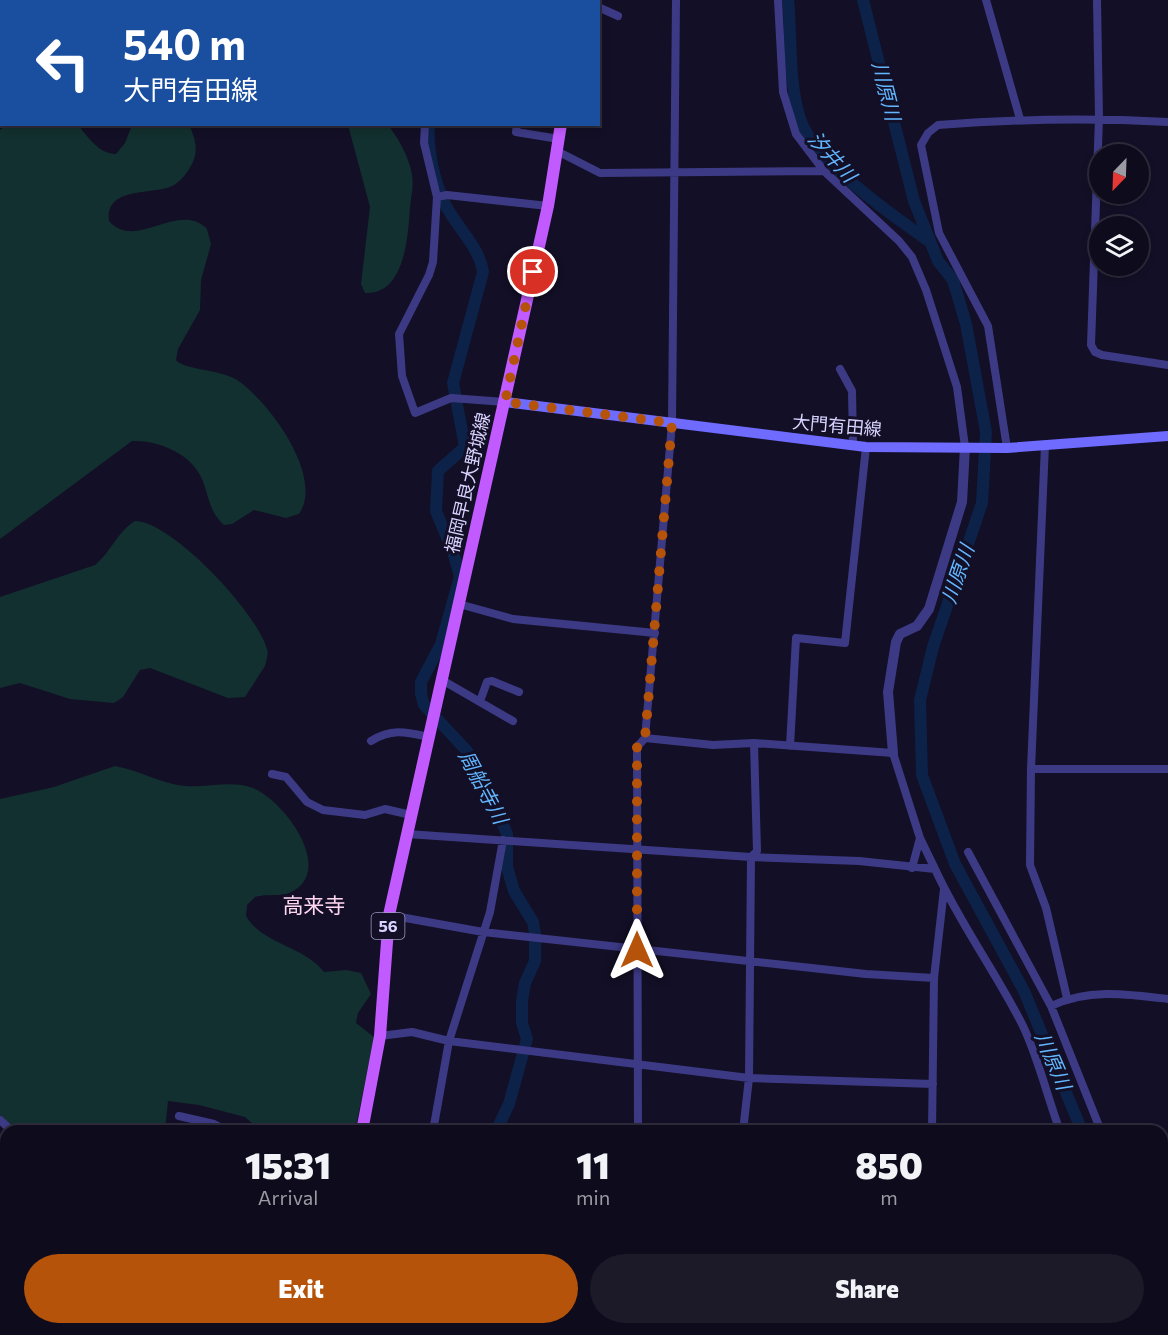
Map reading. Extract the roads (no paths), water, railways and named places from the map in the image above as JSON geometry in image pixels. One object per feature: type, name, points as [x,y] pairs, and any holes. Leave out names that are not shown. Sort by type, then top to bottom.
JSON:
[{"type":"main road","name":"福岡早良大野城線","points":[[429,737],[548,206],[561,126]]},
{"type":"main road","name":"大門有田線","points":[[505,402],[866,447],[1002,447],[1168,436]]},
{"type":"main road","name":"56","points":[[363,1125],[380,1036],[389,915],[429,737]]},
{"type":"street","points":[[638,1125],[637,747],[645,738],[672,423],[676,0]]},
{"type":"street","points":[[778,0],[780,63],[785,103],[795,134],[824,171],[899,241],[912,257],[926,290],[957,387],[969,447],[962,502],[929,609],[917,626],[900,634],[896,642],[888,692],[893,753],[920,838],[944,889],[1035,1052],[1058,1125]]},
{"type":"street","points":[[986,0],[1020,119]]},
{"type":"street","points":[[1097,0],[1099,118],[1092,349],[1102,355],[1168,365]]},
{"type":"street","points":[[600,8],[618,16]]},
{"type":"street","points":[[1002,447],[988,326],[939,233],[921,145],[928,133],[938,125],[1020,119],[1099,118],[1168,122]]},
{"type":"street","points":[[425,126],[424,143],[437,197],[433,262],[429,275],[399,334],[402,376],[415,413],[456,397],[505,402]]},
{"type":"street","points":[[517,126],[516,132],[558,145],[600,173],[824,171]]},
{"type":"street","points":[[437,197],[447,195],[548,206]]},
{"type":"street","points":[[840,369],[852,391],[853,446]]},
{"type":"street","points":[[1045,445],[1031,769],[1030,865],[1046,908],[1067,998]]},
{"type":"street","points":[[790,746],[796,638],[845,643],[866,447]]},
{"type":"street","points":[[459,604],[513,619],[655,633]]},
{"type":"street","points":[[442,680],[513,721]]},
{"type":"street","points":[[480,701],[487,682],[492,681],[519,692]]},
{"type":"street","points":[[371,741],[385,732],[399,731],[429,737]]},
{"type":"street","points":[[645,738],[713,745],[754,743],[893,753]]},
{"type":"street","points":[[744,1125],[750,1078],[751,857],[758,851],[754,743]]},
{"type":"street","points":[[1031,769],[1168,770]]},
{"type":"street","points":[[272,774],[286,777],[307,802],[323,810],[365,815],[385,810],[411,814]]},
{"type":"street","points":[[407,834],[751,857],[859,861],[935,869]]},
{"type":"street","points":[[912,868],[920,838]]},
{"type":"street","points":[[434,1125],[449,1041],[483,932],[507,840]]},
{"type":"street","points":[[968,852],[1051,1006],[1099,1125]]},
{"type":"street","points":[[932,1125],[934,978],[944,889]]},
{"type":"street","points":[[389,915],[483,932],[637,950],[866,975],[934,978]]},
{"type":"street","points":[[1051,1006],[1067,998],[1104,993],[1168,999]]},
{"type":"street","points":[[380,1036],[412,1032],[449,1041],[750,1078],[933,1084]]},
{"type":"street","points":[[179,1116],[216,1125]]},
{"type":"waterway","name":"汐井川","points":[[788,0],[796,104],[808,135],[821,152],[856,186],[929,241]]},
{"type":"waterway","name":"川原川","points":[[863,0],[914,201],[938,261],[953,280],[966,324],[986,432],[982,503],[933,647],[920,700],[922,775],[955,864],[1024,991],[1080,1125]]},
{"type":"waterway","name":"周船寺川","points":[[429,126],[430,154],[440,193],[477,253],[483,272],[453,383],[465,447],[438,471],[436,511],[460,576],[441,644],[421,682],[421,694],[424,705],[467,751],[487,787],[507,834],[507,867],[514,891],[533,922],[535,934],[535,961],[525,983],[522,1001],[522,1023],[527,1039],[509,1104],[499,1125]]},
{"type":"district","name":"高来寺","points":[[314,906]]}]
